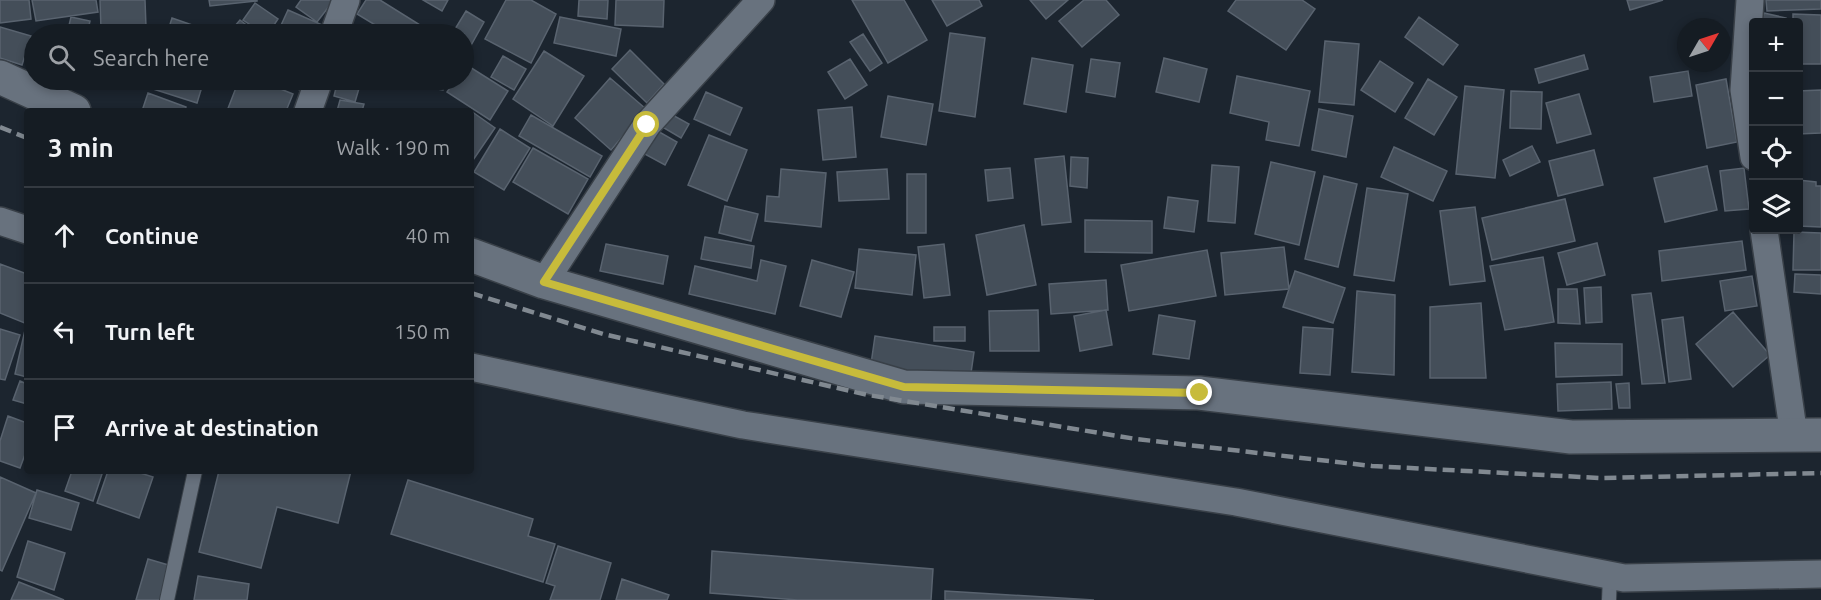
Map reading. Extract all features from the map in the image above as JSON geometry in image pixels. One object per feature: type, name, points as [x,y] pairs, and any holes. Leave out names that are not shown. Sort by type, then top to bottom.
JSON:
[{"type":"street","points":[[338,24],[346,0]]},
{"type":"street","points":[[544,282],[647,125],[761,0]]},
{"type":"street","points":[[1749,126],[1744,90],[1750,0]]},
{"type":"street","points":[[0,77],[24,88]]},
{"type":"street","points":[[28,90],[67,108]]},
{"type":"street","points":[[309,108],[315,90]]},
{"type":"street","points":[[0,221],[24,229]]},
{"type":"street","points":[[474,256],[544,282],[904,387],[1200,393],[1571,437],[1807,435],[1765,234]]},
{"type":"street","points":[[474,368],[743,425],[1236,502],[1610,588],[1624,578],[1821,574]]},
{"type":"lane","points":[[167,600],[194,474]]},
{"type":"building","points":[[0,0],[29,0],[31,19],[0,23]]},
{"type":"building","points":[[32,0],[96,0],[98,12],[36,21]]},
{"type":"building","points":[[100,0],[145,0],[146,24],[101,24]]},
{"type":"building","points":[[209,0],[257,0],[257,1],[210,6]]},
{"type":"building","points":[[301,0],[334,0],[317,22],[296,7]]},
{"type":"building","points":[[366,0],[380,0],[418,24],[374,24],[357,14]]},
{"type":"building","points":[[423,0],[448,0],[442,11]]},
{"type":"building","points":[[506,0],[531,0],[556,14],[531,63],[485,39]]},
{"type":"building","points":[[579,0],[608,0],[607,19],[578,16]]},
{"type":"building","points":[[616,0],[664,0],[663,27],[615,25]]},
{"type":"building","points":[[852,0],[904,0],[927,40],[888,63]]},
{"type":"building","points":[[932,0],[979,0],[982,6],[947,26]]},
{"type":"building","points":[[1030,0],[1068,0],[1046,19]]},
{"type":"building","points":[[1084,0],[1106,0],[1119,15],[1082,47],[1059,21]]},
{"type":"building","points":[[1236,0],[1302,0],[1315,9],[1286,50],[1228,11]]},
{"type":"building","points":[[1627,0],[1663,0],[1630,10]]},
{"type":"building","points":[[1766,0],[1821,0],[1821,9],[1767,11]]},
{"type":"building","points":[[255,3],[278,19],[275,24],[249,24],[243,20]]},
{"type":"building","points":[[288,10],[320,24],[282,24]]},
{"type":"building","points":[[466,11],[484,22],[474,40],[474,24],[458,24]]},
{"type":"building","points":[[1764,13],[1786,18],[1763,18]]},
{"type":"building","points":[[1793,14],[1821,15],[1821,64],[1803,64],[1803,18],[1793,18]]},
{"type":"building","points":[[71,17],[90,21],[89,24],[69,24]]},
{"type":"building","points":[[560,17],[621,29],[616,56],[554,43]]},
{"type":"building","points":[[1419,17],[1458,45],[1443,65],[1405,37]]},
{"type":"building","points":[[172,18],[189,24],[170,24]]},
{"type":"building","points":[[0,27],[24,34],[22,65],[0,58]]},
{"type":"building","points":[[950,33],[985,38],[975,117],[939,111]]},
{"type":"building","points":[[863,34],[882,63],[870,71],[850,42]]},
{"type":"building","points":[[1325,41],[1359,44],[1354,105],[1319,102]]},
{"type":"building","points":[[630,50],[664,84],[647,103],[612,69]]},
{"type":"building","points":[[544,51],[584,76],[553,126],[513,99]]},
{"type":"building","points":[[1584,55],[1588,69],[1539,83],[1535,69]]},
{"type":"building","points":[[503,56],[526,69],[514,90],[491,77]]},
{"type":"building","points":[[1032,58],[1073,65],[1066,112],[1024,104]]},
{"type":"building","points":[[1164,58],[1207,69],[1199,102],[1156,92]]},
{"type":"building","points":[[850,59],[867,85],[845,99],[828,72]]},
{"type":"building","points":[[1091,59],[1120,63],[1115,97],[1086,92]]},
{"type":"building","points":[[1380,61],[1413,83],[1395,112],[1361,90]]},
{"type":"building","points":[[474,70],[508,91],[490,120],[447,92],[448,90],[474,90]]},
{"type":"building","points":[[1688,72],[1692,96],[1654,102],[1650,77]]},
{"type":"building","points":[[1237,76],[1310,91],[1299,146],[1266,140],[1269,122],[1230,113]]},
{"type":"building","points":[[610,78],[646,109],[611,150],[575,118]]},
{"type":"building","points":[[1428,79],[1457,97],[1434,135],[1405,118]]},
{"type":"building","points":[[1726,79],[1737,142],[1707,148],[1696,85]]},
{"type":"building","points":[[1465,86],[1504,90],[1495,178],[1456,174]]},
{"type":"building","points":[[156,90],[201,90],[197,103]]},
{"type":"building","points":[[235,90],[283,90],[293,94],[287,108],[228,108]]},
{"type":"building","points":[[336,90],[359,90],[355,102],[334,96]]},
{"type":"building","points":[[1821,90],[1821,133],[1803,134],[1803,91]]},
{"type":"building","points":[[1511,91],[1542,92],[1541,129],[1510,128]]},
{"type":"building","points":[[706,92],[742,108],[730,135],[694,119]]},
{"type":"building","points":[[148,93],[186,107],[186,108],[143,108]]},
{"type":"building","points":[[1579,94],[1591,134],[1557,143],[1546,103]]},
{"type":"building","points":[[888,96],[933,104],[926,145],[881,137]]},
{"type":"building","points":[[340,100],[364,104],[363,108],[338,108]]},
{"type":"building","points":[[852,107],[856,157],[823,160],[818,110]]},
{"type":"building","points":[[1319,109],[1353,116],[1346,157],[1312,150]]},
{"type":"building","points":[[667,112],[689,124],[681,138],[659,125]]},
{"type":"building","points":[[474,113],[495,128],[474,159]]},
{"type":"building","points":[[531,115],[602,156],[590,177],[519,136]]},
{"type":"building","points":[[500,129],[530,148],[504,190],[474,172]]},
{"type":"building","points":[[654,129],[677,142],[665,165],[641,152]]},
{"type":"building","points":[[709,135],[747,150],[727,201],[688,185]]},
{"type":"building","points":[[1532,146],[1540,162],[1510,176],[1503,160]]},
{"type":"building","points":[[1394,147],[1447,171],[1433,201],[1381,177]]},
{"type":"building","points":[[533,148],[588,179],[568,214],[513,182]]},
{"type":"building","points":[[1594,150],[1603,185],[1558,196],[1549,161]]},
{"type":"building","points":[[1064,156],[1071,222],[1042,225],[1035,159]]},
{"type":"building","points":[[1071,157],[1088,158],[1087,188],[1070,186]]},
{"type":"building","points":[[1271,162],[1315,172],[1299,245],[1255,234]]},
{"type":"building","points":[[1212,165],[1239,167],[1235,223],[1208,221]]},
{"type":"building","points":[[1707,166],[1717,210],[1665,222],[1654,178]]},
{"type":"building","points":[[1010,168],[1013,198],[988,201],[985,170]]},
{"type":"building","points":[[1744,168],[1749,209],[1725,211],[1720,171]]},
{"type":"building","points":[[781,169],[826,173],[821,227],[765,221],[767,196],[779,197]]},
{"type":"building","points":[[887,169],[889,199],[839,201],[837,172]]},
{"type":"building","points":[[907,174],[926,174],[926,233],[907,233]]},
{"type":"building","points":[[1324,176],[1357,184],[1338,267],[1305,259]]},
{"type":"building","points":[[1803,181],[1816,182],[1816,186],[1821,186],[1821,227],[1803,226]]},
{"type":"building","points":[[1367,188],[1408,194],[1394,281],[1354,275]]},
{"type":"building","points":[[1168,197],[1198,201],[1194,232],[1164,228]]},
{"type":"building","points":[[1565,199],[1575,241],[1492,260],[1482,218]]},
{"type":"building","points":[[725,206],[758,214],[751,241],[719,233]]},
{"type":"building","points":[[1475,207],[1485,281],[1450,285],[1440,211]]},
{"type":"building","points":[[1085,220],[1152,221],[1152,253],[1085,252]]},
{"type":"building","points":[[1024,225],[1036,285],[987,295],[976,235]]},
{"type":"building","points":[[1821,233],[1821,270],[1793,270],[1794,234]]},
{"type":"building","points":[[705,237],[754,246],[751,268],[701,259]]},
{"type":"building","points":[[1742,241],[1746,270],[1662,281],[1659,251]]},
{"type":"building","points":[[1597,243],[1605,275],[1567,285],[1558,253]]},
{"type":"building","points":[[606,244],[668,256],[663,284],[600,271]]},
{"type":"building","points":[[944,244],[950,295],[924,298],[918,247]]},
{"type":"building","points":[[1284,247],[1289,289],[1225,295],[1221,253]]},
{"type":"building","points":[[859,249],[916,255],[912,295],[855,288]]},
{"type":"building","points":[[1207,250],[1216,296],[1129,311],[1121,265]]},
{"type":"building","points":[[1543,257],[1554,322],[1505,330],[1490,266]]},
{"type":"building","points":[[761,260],[786,266],[775,314],[689,294],[695,266],[757,281]]},
{"type":"building","points":[[812,260],[854,272],[841,317],[800,306]]},
{"type":"building","points":[[0,264],[24,273],[24,323],[0,313]]},
{"type":"building","points":[[1295,271],[1345,288],[1333,323],[1283,307]]},
{"type":"building","points":[[1795,274],[1821,275],[1821,294],[1794,292]]},
{"type":"building","points":[[1752,276],[1757,306],[1725,311],[1720,281]]},
{"type":"building","points":[[1106,280],[1108,310],[1051,314],[1049,284]]},
{"type":"building","points":[[1601,287],[1602,322],[1586,323],[1584,288]]},
{"type":"building","points":[[1558,289],[1577,289],[1580,324],[1558,323]]},
{"type":"building","points":[[1357,291],[1395,295],[1394,375],[1352,372]]},
{"type":"building","points":[[1651,293],[1665,383],[1642,384],[1632,295]]},
{"type":"building","points":[[1481,303],[1486,378],[1430,378],[1430,307]]},
{"type":"building","points":[[1038,310],[1039,351],[990,351],[989,311]]},
{"type":"building","points":[[1106,310],[1112,345],[1080,351],[1074,316]]},
{"type":"building","points":[[1733,312],[1770,355],[1733,387],[1696,344]]},
{"type":"building","points":[[1159,315],[1195,321],[1189,359],[1153,354]]},
{"type":"building","points":[[1683,317],[1691,379],[1669,382],[1662,320]]},
{"type":"building","points":[[934,327],[965,327],[965,341],[934,341]]},
{"type":"building","points":[[1303,327],[1333,329],[1330,375],[1300,373]]},
{"type":"building","points":[[0,329],[20,335],[5,380],[0,379]]},
{"type":"building","points":[[24,334],[24,376],[15,374]]},
{"type":"building","points":[[875,336],[974,352],[969,387],[870,371]]},
{"type":"building","points":[[1555,343],[1622,344],[1622,375],[1556,377]]},
{"type":"building","points":[[20,381],[24,383],[24,403],[13,400]]},
{"type":"building","points":[[1611,382],[1612,409],[1558,411],[1557,384]]},
{"type":"building","points":[[1629,383],[1630,408],[1619,408],[1616,384]]},
{"type":"building","points":[[8,416],[24,422],[24,457],[20,468],[0,461],[0,441]]},
{"type":"building","points":[[71,474],[102,474],[93,501],[65,491]]},
{"type":"building","points":[[107,474],[144,474],[153,477],[139,518],[97,503]]},
{"type":"building","points":[[218,474],[350,474],[338,523],[277,507],[261,568],[199,552]]},
{"type":"building","points":[[0,477],[36,493],[2,571],[0,570]]},
{"type":"building","points":[[408,480],[533,519],[528,536],[555,544],[543,582],[391,534]]},
{"type":"building","points":[[37,490],[79,503],[71,530],[29,518]]},
{"type":"building","points":[[28,541],[65,553],[54,590],[17,577]]},
{"type":"building","points":[[558,546],[611,563],[600,600],[550,600],[555,586],[546,583]]},
{"type":"building","points":[[712,551],[933,569],[931,600],[798,600],[710,593]]},
{"type":"building","points":[[148,559],[172,566],[162,600],[136,600]]},
{"type":"building","points":[[198,576],[249,584],[247,600],[194,600]]},
{"type":"building","points":[[622,579],[669,595],[667,600],[616,600]]},
{"type":"building","points":[[19,582],[64,600],[11,600]]},
{"type":"building","points":[[945,591],[1094,600],[945,600]]},
{"type":"railway","points":[[0,127],[24,137]]},
{"type":"railway","points":[[474,294],[603,334],[868,395],[1136,439],[1372,466],[1600,478],[1821,473]]},
{"type":"route","points":[[647,125],[544,282],[904,387],[1200,393]]}]
